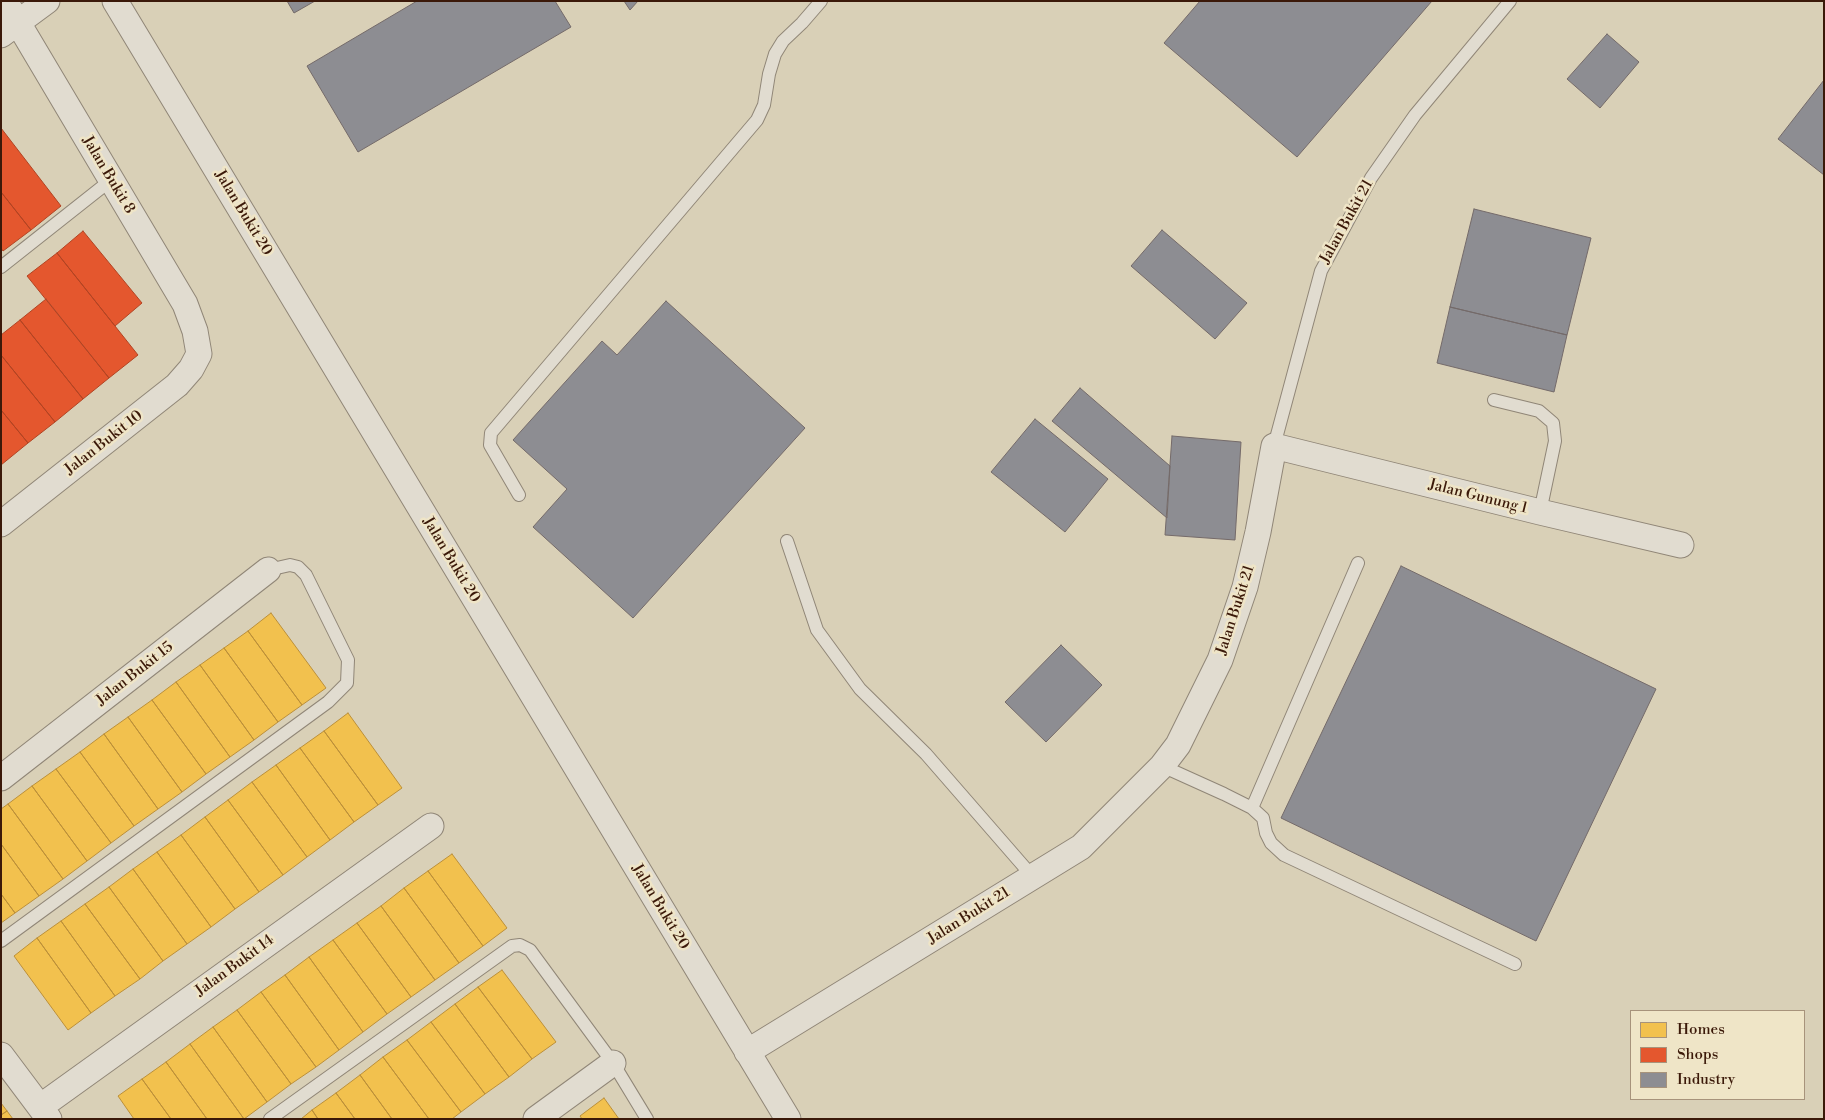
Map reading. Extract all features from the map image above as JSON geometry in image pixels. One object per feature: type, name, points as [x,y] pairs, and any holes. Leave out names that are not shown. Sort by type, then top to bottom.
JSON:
[{"type":"street","name":"Jalan Bukit 8","points":[[5,1],[9,29],[110,180],[185,304],[195,331],[199,354]]},
{"type":"street","points":[[9,29],[47,1]]},
{"type":"street","name":"Jalan Bukit 20","points":[[115,1],[788,1119]]},
{"type":"street","name":"Jalan Bukit 10","points":[[1,524],[177,385],[191,369],[199,354]]},
{"type":"street","name":"Jalan Bukit 21","points":[[747,1052],[1081,847],[1162,766],[1178,745],[1220,660],[1229,635],[1247,578],[1258,532],[1274,446]]},
{"type":"street","name":"Jalan Gunung 1","points":[[1274,446],[1681,545]]},
{"type":"street","name":"Jalan Bukit 15","points":[[1,778],[268,570]]},
{"type":"street","name":"Jalan Bukit 14","points":[[44,1113],[431,826]]},
{"type":"street","points":[[1,1055],[44,1113]]},
{"type":"street","points":[[536,1119],[613,1062]]},
{"type":"lane","points":[[519,495],[490,445],[491,434],[757,120],[764,105],[769,74],[775,54],[782,41],[802,23],[821,1]]},
{"type":"lane","name":"Jalan Bukit 21","points":[[1274,446],[1321,271],[1330,254],[1371,178],[1415,115],[1510,1]]},
{"type":"lane","points":[[1,267],[110,180]]},
{"type":"lane","points":[[1494,400],[1539,411],[1553,423],[1555,441],[1540,512]]},
{"type":"lane","points":[[787,541],[817,630],[860,689],[926,754],[1033,877]]},
{"type":"lane","points":[[1252,808],[1358,563]]},
{"type":"lane","points":[[1,941],[328,702],[347,683],[348,660],[306,574],[298,567],[290,565],[268,570]]},
{"type":"lane","points":[[1162,766],[1252,808],[1263,818],[1266,833],[1271,843],[1284,854],[1515,964]]},
{"type":"lane","points":[[270,1119],[512,946],[520,945],[530,950],[613,1062],[647,1119]]},
{"type":"building: Homes","points":[[271,613],[326,688],[302,705],[248,631]]},
{"type":"building: Homes","points":[[248,631],[302,705],[278,722],[224,648]]},
{"type":"building: Homes","points":[[224,648],[278,722],[254,740],[200,665]]},
{"type":"building: Homes","points":[[200,665],[254,740],[230,757],[176,682]]},
{"type":"building: Homes","points":[[176,682],[230,757],[206,774],[152,700]]},
{"type":"building: Homes","points":[[152,700],[206,774],[182,792],[128,717]]},
{"type":"building: Homes","points":[[348,713],[402,788],[378,805],[324,731]]},
{"type":"building: Homes","points":[[128,717],[182,792],[158,809],[104,734]]},
{"type":"building: Homes","points":[[324,731],[378,805],[354,822],[300,748]]},
{"type":"building: Homes","points":[[104,734],[158,809],[134,826],[80,752]]},
{"type":"building: Homes","points":[[300,748],[354,822],[330,840],[276,765]]},
{"type":"building: Homes","points":[[80,752],[134,826],[111,843],[56,769]]},
{"type":"building: Homes","points":[[276,765],[330,840],[307,857],[252,782]]},
{"type":"building: Homes","points":[[56,769],[111,843],[87,861],[32,786]]},
{"type":"building: Homes","points":[[252,782],[307,857],[283,875],[228,800]]},
{"type":"building: Homes","points":[[32,786],[87,861],[63,879],[8,804]]},
{"type":"building: Homes","points":[[228,800],[283,875],[259,892],[205,817]]},
{"type":"building: Homes","points":[[8,804],[63,879],[39,896],[1,844],[1,809]]},
{"type":"building: Homes","points":[[205,817],[259,892],[235,909],[181,835]]},
{"type":"building: Homes","points":[[181,835],[235,909],[211,927],[157,852]]},
{"type":"building: Homes","points":[[1,844],[39,896],[15,913],[1,894]]},
{"type":"building: Homes","points":[[157,852],[211,927],[187,944],[133,869]]},
{"type":"building: Homes","points":[[452,854],[507,928],[483,946],[428,871]]},
{"type":"building: Homes","points":[[133,869],[187,944],[163,961],[109,887]]},
{"type":"building: Homes","points":[[428,871],[483,946],[459,963],[404,888]]},
{"type":"building: Homes","points":[[109,887],[163,961],[140,979],[85,904]]},
{"type":"building: Homes","points":[[404,888],[459,963],[435,980],[381,906]]},
{"type":"building: Homes","points":[[1,894],[15,913],[1,923]]},
{"type":"building: Homes","points":[[85,904],[140,979],[115,996],[61,921]]},
{"type":"building: Homes","points":[[381,906],[435,980],[411,997],[357,923]]},
{"type":"building: Homes","points":[[61,921],[115,996],[91,1013],[37,938]]},
{"type":"building: Homes","points":[[357,923],[411,997],[387,1014],[333,940]]},
{"type":"building: Homes","points":[[37,938],[91,1013],[68,1030],[14,956]]},
{"type":"building: Homes","points":[[333,940],[387,1014],[363,1032],[309,957]]},
{"type":"building: Homes","points":[[309,957],[363,1032],[339,1050],[285,975]]},
{"type":"building: Homes","points":[[502,970],[556,1042],[532,1059],[478,987]]},
{"type":"building: Homes","points":[[285,975],[339,1050],[316,1067],[261,992]]},
{"type":"building: Homes","points":[[478,987],[532,1059],[509,1077],[455,1004]]},
{"type":"building: Homes","points":[[261,992],[316,1067],[291,1084],[237,1010]]},
{"type":"building: Homes","points":[[455,1004],[509,1077],[485,1094],[431,1022]]},
{"type":"building: Homes","points":[[237,1010],[291,1084],[267,1102],[213,1027]]},
{"type":"building: Homes","points":[[431,1022],[485,1094],[461,1112],[407,1040]]},
{"type":"building: Homes","points":[[213,1027],[267,1102],[244,1119],[190,1044]]},
{"type":"building: Homes","points":[[407,1040],[461,1112],[452,1119],[429,1119],[383,1057]]},
{"type":"building: Homes","points":[[190,1044],[244,1119],[207,1119],[166,1062]]},
{"type":"building: Homes","points":[[383,1057],[429,1119],[392,1119],[360,1075]]},
{"type":"building: Homes","points":[[166,1062],[207,1119],[171,1119],[142,1079]]},
{"type":"building: Homes","points":[[360,1075],[392,1119],[355,1119],[336,1093]]},
{"type":"building: Homes","points":[[142,1079],[171,1119],[134,1119],[118,1096]]},
{"type":"building: Homes","points":[[336,1093],[355,1119],[318,1119],[312,1110]]},
{"type":"building: Homes","points":[[604,1098],[619,1119],[582,1119],[580,1116]]},
{"type":"building: Homes","points":[[1,1103],[7,1111],[1,1115]]},
{"type":"building: Homes","points":[[312,1110],[318,1119],[301,1119]]},
{"type":"building: Homes","points":[[7,1111],[13,1119],[1,1119],[1,1115]]},
{"type":"building: Shops","points":[[1,128],[61,206],[31,230],[1,192]]},
{"type":"building: Shops","points":[[1,192],[31,230],[3,251],[1,248]]},
{"type":"building: Shops","points":[[83,231],[142,303],[115,326],[57,253]]},
{"type":"building: Shops","points":[[57,253],[138,355],[109,378],[27,276]]},
{"type":"building: Shops","points":[[46,299],[109,378],[83,399],[20,320]]},
{"type":"building: Shops","points":[[20,320],[83,399],[55,422],[1,355],[1,335]]},
{"type":"building: Shops","points":[[1,355],[55,422],[28,443],[1,410]]},
{"type":"building: Shops","points":[[1,410],[28,443],[1,465]]},
{"type":"building: Industry","points":[[287,1],[315,1],[294,13]]},
{"type":"building: Industry","points":[[417,1],[555,1],[571,27],[358,152],[307,66]]},
{"type":"building: Industry","points":[[624,1],[638,1],[630,10]]},
{"type":"building: Industry","points":[[1200,1],[1432,1],[1297,157],[1164,43]]},
{"type":"building: Industry","points":[[1607,34],[1639,62],[1600,108],[1567,79]]},
{"type":"building: Industry","points":[[1824,80],[1824,175],[1778,139]]},
{"type":"building: Industry","points":[[1474,209],[1591,238],[1567,335],[1450,307]]},
{"type":"building: Industry","points":[[1162,230],[1247,303],[1215,339],[1131,266]]},
{"type":"building: Industry","points":[[666,301],[805,428],[633,618],[533,527],[567,489],[513,440],[602,341],[617,355]]},
{"type":"building: Industry","points":[[1450,307],[1567,335],[1554,392],[1437,363]]},
{"type":"building: Industry","points":[[1080,388],[1170,466],[1167,518],[1052,421]]},
{"type":"building: Industry","points":[[1035,419],[1108,479],[1065,532],[991,472]]},
{"type":"building: Industry","points":[[1172,436],[1241,442],[1235,540],[1165,535]]},
{"type":"building: Industry","points":[[1401,566],[1656,689],[1536,941],[1281,818]]},
{"type":"building: Industry","points":[[1061,645],[1102,685],[1046,742],[1005,702]]}]
